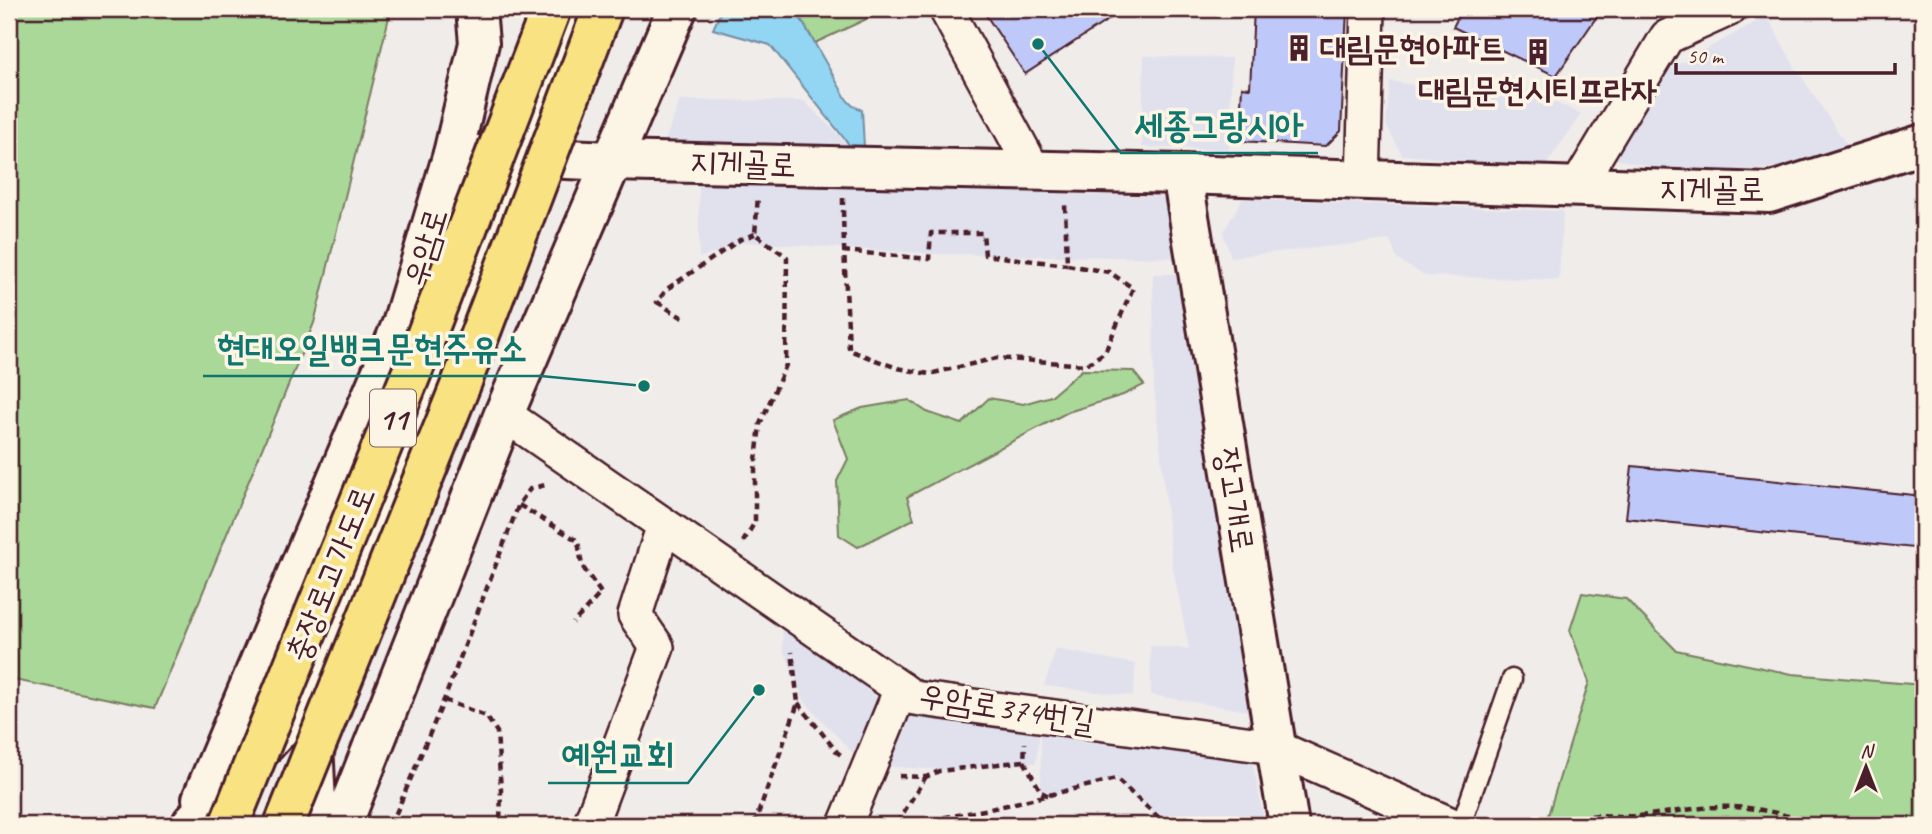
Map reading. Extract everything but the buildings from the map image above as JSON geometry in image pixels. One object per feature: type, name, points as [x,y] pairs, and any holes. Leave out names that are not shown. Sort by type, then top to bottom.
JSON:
[{"type":"highway","name":"충장로고가도로","points":[[203,825],[418,357],[551,9]]},
{"type":"highway","name":"충장로고가도로","points":[[284,825],[463,379],[603,9]]},
{"type":"main road","name":"우암로","points":[[311,695],[580,9]]},
{"type":"main road","points":[[342,825],[504,414],[677,9]]},
{"type":"main road","name":"우암로","points":[[203,825],[402,324],[453,154],[482,20]]},
{"type":"main road","name":"지게골로","points":[[453,154],[611,161],[1181,174],[1769,193],[1923,144]]},
{"type":"main road","name":"장고개로","points":[[1181,174],[1289,825]]},
{"type":"main road","points":[[203,825],[311,695]]},
{"type":"main road","points":[[311,695],[317,825]]},
{"type":"street","points":[[946,9],[1049,172]]},
{"type":"street","points":[[1363,181],[1368,9]]},
{"type":"street","points":[[1577,187],[1667,37],[1729,9]]},
{"type":"street","name":"우암로374번길","points":[[504,414],[914,698],[1275,747],[1400,813],[1452,825]]},
{"type":"street","points":[[592,820],[657,648],[635,614],[664,525]]},
{"type":"street","points":[[845,825],[901,689]]},
{"type":"lane","points":[[1461,825],[1512,680]]},
{"type":"path","points":[[754,234],[762,164]]},
{"type":"path","points":[[843,166],[843,251],[849,350],[897,368],[929,374],[997,359],[1086,365],[1105,352],[1133,288],[1109,272],[985,255],[983,233],[931,233],[929,259],[843,251]]},
{"type":"path","points":[[1049,172],[1067,265]]},
{"type":"path","points":[[683,318],[657,302],[667,289],[741,239],[754,234]]},
{"type":"path","points":[[727,568],[755,522],[755,470],[760,424],[786,365],[787,257],[754,234]]},
{"type":"path","points":[[391,825],[444,700],[519,505],[530,489]]},
{"type":"path","points":[[519,505],[578,541],[582,566],[601,593],[573,623]]},
{"type":"path","points":[[754,825],[798,703],[789,632],[792,613]]},
{"type":"path","points":[[444,700],[486,716],[497,732],[501,790],[500,825]]},
{"type":"path","points":[[798,703],[836,752],[857,766],[902,776],[926,777],[939,771],[1024,761]]},
{"type":"path","points":[[1029,714],[1024,761],[1041,792],[1050,796]]},
{"type":"path","points":[[897,822],[926,777]]},
{"type":"path","points":[[884,825],[977,812],[1116,779],[1167,825]]},
{"type":"path","points":[[1569,825],[1581,817],[1602,814],[1633,816],[1719,807],[1793,816],[1812,825]]},
{"type":"shaded area","points":[[1767,16],[1795,67],[1851,151],[1768,169],[1676,172],[1610,158],[1629,121],[1668,70]]},
{"type":"shaded area","points":[[1144,56],[1232,58],[1229,150],[1142,147]]},
{"type":"shaded area","points":[[1390,81],[1448,91],[1476,105],[1515,84],[1581,114],[1544,168],[1402,155],[1386,124]]},
{"type":"shaded area","points":[[680,100],[804,101],[851,147],[708,154],[665,141]]},
{"type":"shaded area","points":[[699,181],[1164,197],[1182,258],[937,254],[744,242],[699,258]]},
{"type":"shaded area","points":[[1242,199],[1563,211],[1559,280],[1425,276],[1397,259],[1390,240],[1231,257],[1223,233]]},
{"type":"shaded area","points":[[1153,274],[1189,274],[1253,712],[1151,695],[1150,646],[1189,649],[1172,564],[1154,387]]},
{"type":"shaded area","points":[[782,615],[870,692],[892,706],[926,717],[1040,729],[1036,763],[945,770],[864,765],[805,702],[783,649]]},
{"type":"shaded area","points":[[1056,649],[1136,664],[1133,696],[1044,686]]},
{"type":"shaded area","points":[[1041,732],[1158,744],[1252,759],[1265,825],[1167,825],[1116,779],[1050,796],[1041,792]]},
{"type":"green space","points":[[13,9],[391,9],[314,323],[155,708],[9,679],[9,25]]},
{"type":"green space","points":[[795,9],[888,9],[815,43]]},
{"type":"green space","points":[[1082,370],[1133,371],[1144,385],[1123,395],[1068,412],[907,497],[914,519],[858,547],[839,535],[837,481],[848,459],[833,420],[862,408],[909,400],[927,412],[962,424],[989,398],[1023,404],[1051,396]]},
{"type":"green space","points":[[1582,593],[1626,599],[1676,650],[1792,674],[1923,685],[1923,825],[1545,825],[1589,682],[1570,630]]},
{"type":"water","points":[[722,9],[795,9],[847,100],[862,110],[864,147],[851,147],[770,45],[713,29]]},
{"type":"place","name":"세종그랑시아","points":[[1038,44]]},
{"type":"place","name":"대림문현아파트","points":[[1299,48]]},
{"type":"place","name":"대림문현시티프라자","points":[[1538,52]]},
{"type":"place","name":"현대오일뱅크문현주유소","points":[[644,386]]},
{"type":"place","name":"예원교회","points":[[759,690]]}]
